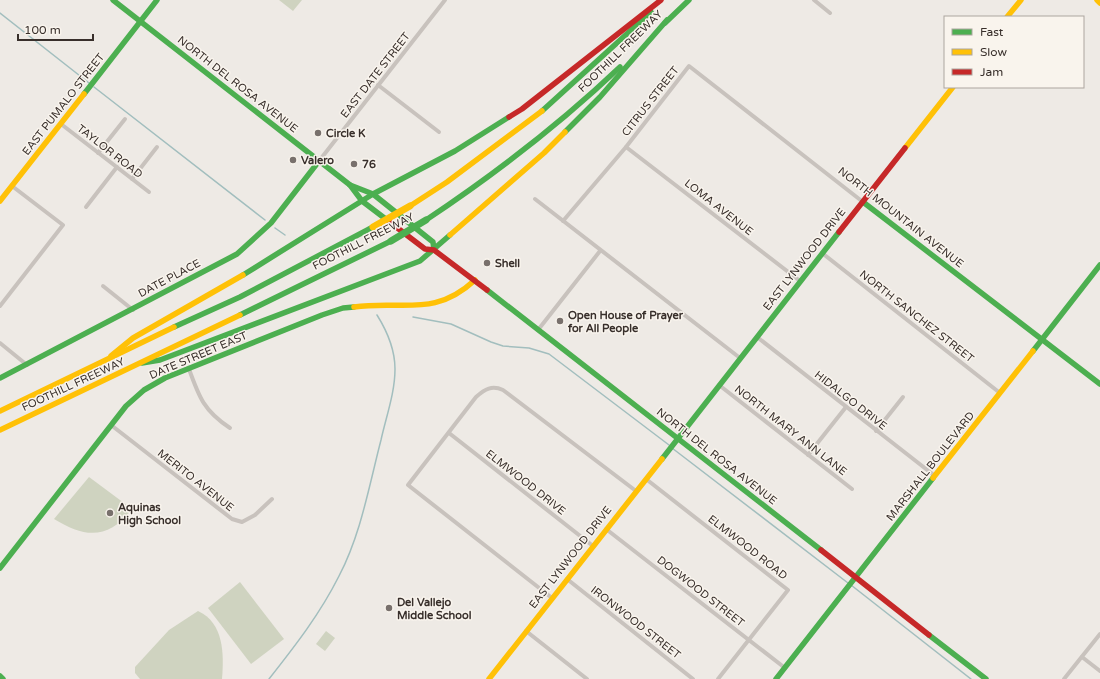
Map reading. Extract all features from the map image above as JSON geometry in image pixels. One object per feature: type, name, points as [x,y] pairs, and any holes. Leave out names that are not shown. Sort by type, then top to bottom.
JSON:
[{"type":"main road","name":"NORTH DEL ROSA AVENUE","points":[[113,0],[350,185],[362,201],[425,249],[434,250],[475,280],[677,438],[852,583],[986,679]]},
{"type":"main road","name":"EAST PUMALO STREET","points":[[0,201],[157,0]]},
{"type":"main road","points":[[110,356],[133,338],[255,268],[373,194],[455,151],[522,109],[661,0]]},
{"type":"main road","name":"FOOTHILL FREEWAY","points":[[0,411],[110,356],[240,296],[373,227],[410,206],[447,182],[531,121],[664,0]]},
{"type":"main road","name":"FOOTHILL FREEWAY","points":[[0,430],[142,363],[391,241],[426,220],[479,185],[544,136],[600,86],[689,0]]},
{"type":"main road","points":[[1008,16],[1021,0]]},
{"type":"main road","points":[[1097,0],[1100,3]]},
{"type":"main road","points":[[142,363],[160,360],[398,271],[420,261],[544,153],[600,97],[667,20]]},
{"type":"main road","name":"EAST LYNWOOD DRIVE","points":[[489,679],[951,88]]},
{"type":"main road","name":"DATE PLACE","points":[[0,378],[133,310],[237,254],[249,246],[267,229],[319,161]]},
{"type":"main road","name":"NORTH DEL ROSA AVENUE","points":[[350,185],[373,194],[433,242],[434,250]]},
{"type":"main road","name":"NORTH MOUNTAIN AVENUE","points":[[863,202],[1100,384]]},
{"type":"main road","name":"MARSHALL BOULEVARD","points":[[776,679],[1100,265]]},
{"type":"main road","name":"DATE STREET EAST","points":[[0,568],[126,406],[144,390],[165,378],[342,308],[391,304],[420,306],[435,304],[458,296],[475,280]]},
{"type":"main road","points":[[0,676],[4,679]]},
{"type":"street","name":"EAST DATE STREET","points":[[319,161],[445,0]]},
{"type":"street","points":[[814,0],[830,13]]},
{"type":"street","name":"CITRUS STREET","points":[[563,221],[626,147],[689,66]]},
{"type":"street","name":"NORTH MOUNTAIN AVENUE","points":[[689,66],[863,202]]},
{"type":"street","points":[[378,85],[440,132]]},
{"type":"street","points":[[98,153],[125,119]]},
{"type":"street","name":"TAYLOR ROAD","points":[[61,124],[149,192]]},
{"type":"street","points":[[132,179],[157,147]]},
{"type":"street","name":"LOMA AVENUE","points":[[626,147],[800,281]]},
{"type":"street","points":[[86,207],[117,167]]},
{"type":"street","points":[[0,306],[64,225],[12,186]]},
{"type":"street","points":[[535,199],[600,251],[740,358]]},
{"type":"street","points":[[538,330],[600,251]]},
{"type":"street","name":"NORTH SANCHEZ STREET","points":[[822,254],[1000,393]]},
{"type":"street","points":[[103,286],[133,310]]},
{"type":"street","name":"HIDALGO DRIVE","points":[[757,337],[935,476]]},
{"type":"street","points":[[0,343],[27,365]]},
{"type":"street","points":[[189,369],[204,405],[218,420],[230,428]]},
{"type":"street","name":"NORTH MARY ANN LANE","points":[[719,385],[852,489]]},
{"type":"street","points":[[552,598],[408,485],[476,397],[483,390],[492,388],[503,390],[513,396],[636,491]]},
{"type":"street","points":[[876,431],[902,397]]},
{"type":"street","points":[[808,455],[846,407]]},
{"type":"street","name":"MERITO AVENUE","points":[[111,426],[232,519],[242,522],[255,515],[272,499]]},
{"type":"street","name":"ELMWOOD DRIVE","points":[[449,433],[593,546]]},
{"type":"street","name":"ELMWOOD ROAD","points":[[646,479],[788,590],[749,640]]},
{"type":"street","name":"DOGWOOD STREET","points":[[606,529],[785,668]]},
{"type":"street","name":"IRONWOOD STREET","points":[[567,579],[693,679]]},
{"type":"street","points":[[526,631],[587,679]]},
{"type":"street","points":[[1064,679],[1100,634]]},
{"type":"street","points":[[718,679],[749,640]]},
{"type":"street","points":[[1082,657],[1100,671]]},
{"type":"green space","points":[[279,0],[302,0],[293,11]]},
{"type":"green space","points":[[89,477],[132,509],[114,526],[105,531],[96,533],[76,530],[54,519]]},
{"type":"green space","points":[[240,582],[284,639],[251,664],[208,608]]},
{"type":"green space","points":[[198,611],[207,616],[218,631],[223,660],[222,679],[140,679],[135,673],[135,667],[169,630]]},
{"type":"green space","points":[[326,631],[335,638],[325,651],[316,644]]},
{"type":"waterway","points":[[0,13],[89,83]]},
{"type":"waterway","points":[[94,87],[265,220]]},
{"type":"waterway","points":[[275,228],[285,235]]},
{"type":"waterway","points":[[269,679],[298,642],[332,590],[347,560],[359,527],[390,405],[395,378],[394,355],[387,334],[377,315]]},
{"type":"waterway","points":[[413,317],[451,324],[503,346],[529,348],[549,354],[669,445]]},
{"type":"waterway","points":[[672,448],[848,583]]},
{"type":"waterway","points":[[851,585],[971,679]]},
{"type":"traffic: fast","points":[[113,0],[350,185],[362,201],[387,220]]},
{"type":"traffic: fast","points":[[84,94],[157,0]]},
{"type":"traffic: fast","points":[[665,23],[689,0]]},
{"type":"traffic: fast","points":[[542,111],[651,12]]},
{"type":"traffic: fast","points":[[565,132],[600,97],[667,20]]},
{"type":"traffic: fast","points":[[426,220],[477,185],[526,148],[620,67]]},
{"type":"traffic: fast","points":[[243,275],[373,194],[455,151],[509,117]]},
{"type":"traffic: fast","points":[[0,378],[237,254],[271,223],[319,161]]},
{"type":"traffic: fast","points":[[350,185],[373,194],[433,242],[434,250]]},
{"type":"traffic: fast","points":[[863,202],[1100,384]]},
{"type":"traffic: fast","points":[[391,241],[426,220]]},
{"type":"traffic: fast","points":[[174,327],[240,297],[373,227]]},
{"type":"traffic: fast","points":[[662,459],[839,232]]},
{"type":"traffic: fast","points":[[142,363],[160,360],[420,261],[450,235]]},
{"type":"traffic: fast","points":[[240,315],[391,241]]},
{"type":"traffic: fast","points":[[1033,351],[1100,265]]},
{"type":"traffic: fast","points":[[487,290],[821,550]]},
{"type":"traffic: fast","points":[[0,568],[126,406],[144,390],[165,378],[322,315],[343,308],[354,307]]},
{"type":"traffic: fast","points":[[776,679],[933,478]]},
{"type":"traffic: fast","points":[[929,635],[986,679]]},
{"type":"traffic: fast","points":[[0,676],[3,679]]},
{"type":"traffic: slow","points":[[1008,16],[1021,0]]},
{"type":"traffic: slow","points":[[1097,0],[1100,3]]},
{"type":"traffic: slow","points":[[905,148],[952,88]]},
{"type":"traffic: slow","points":[[0,201],[84,94]]},
{"type":"traffic: slow","points":[[410,206],[447,182],[542,111]]},
{"type":"traffic: slow","points":[[450,235],[544,153],[565,132]]},
{"type":"traffic: slow","points":[[373,227],[410,206]]},
{"type":"traffic: slow","points":[[111,356],[133,338],[243,275]]},
{"type":"traffic: slow","points":[[354,307],[372,305],[418,305],[432,303],[446,299],[460,292],[475,280]]},
{"type":"traffic: slow","points":[[0,430],[240,315]]},
{"type":"traffic: slow","points":[[0,411],[174,327]]},
{"type":"traffic: slow","points":[[933,478],[1033,351]]},
{"type":"traffic: slow","points":[[489,679],[662,459]]},
{"type":"traffic: jam","points":[[509,117],[522,109],[661,0]]},
{"type":"traffic: jam","points":[[839,232],[905,148]]},
{"type":"traffic: jam","points":[[387,220],[425,249],[434,250],[487,290]]},
{"type":"traffic: jam","points":[[821,550],[929,635]]},
{"type":"place","name":"Circle K","points":[[318,133]]},
{"type":"place","name":"Valero","points":[[293,160]]},
{"type":"place","name":"76","points":[[354,164]]},
{"type":"place","name":"Shell","points":[[487,263]]},
{"type":"place","name":"Open House of Prayer for All People","points":[[560,321]]},
{"type":"place","name":"Aquinas High School","points":[[110,513]]},
{"type":"place","name":"Del Vallejo Middle School","points":[[389,608]]}]
